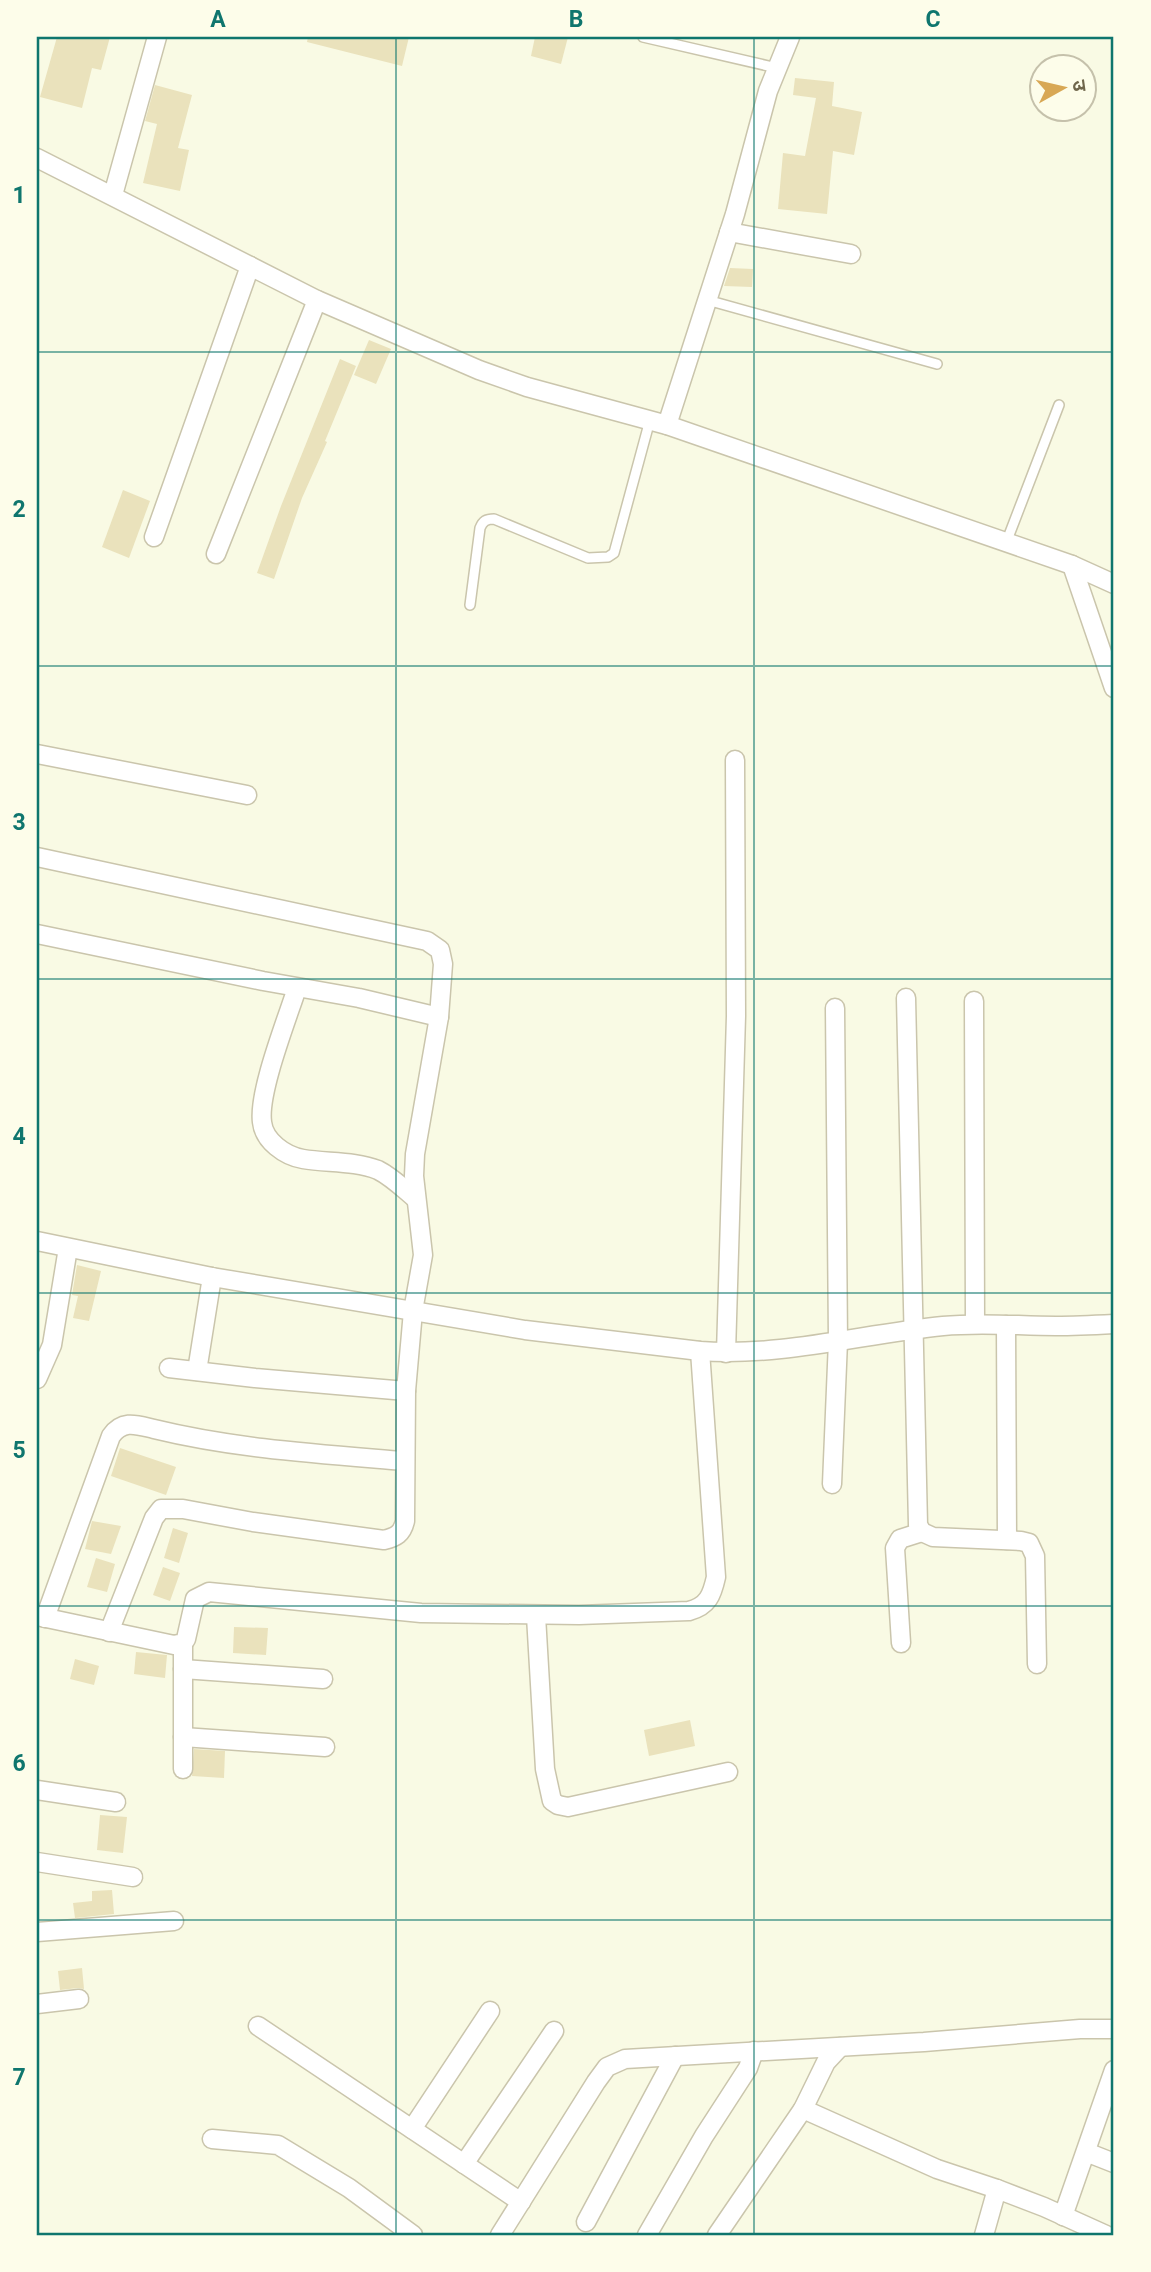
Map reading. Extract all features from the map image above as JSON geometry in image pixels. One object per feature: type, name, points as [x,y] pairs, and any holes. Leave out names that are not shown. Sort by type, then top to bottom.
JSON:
[{"type":"street","points":[[113,195],[157,37]]},
{"type":"street","points":[[658,422],[707,300],[729,232],[765,100],[790,37]]},
{"type":"street","points":[[37,158],[317,300],[479,369],[515,383],[658,422],[1072,565],[1114,584]]},
{"type":"street","points":[[729,232],[851,254]]},
{"type":"street","points":[[155,537],[250,266]]},
{"type":"street","points":[[216,554],[317,300]]},
{"type":"street","points":[[1072,565],[1114,688]]},
{"type":"street","points":[[37,754],[247,795]]},
{"type":"street","points":[[726,1353],[736,1016],[734,760]]},
{"type":"street","points":[[37,857],[427,941],[436,946],[443,957],[439,1017],[415,1154],[414,1176],[423,1255],[413,1311],[406,1391],[403,1530],[384,1540],[253,1522],[183,1509],[161,1508],[153,1518],[109,1632]]},
{"type":"street","points":[[37,934],[297,988],[359,998],[439,1017]]},
{"type":"street","points":[[297,988],[263,1095],[262,1125],[268,1136],[286,1154],[379,1171],[416,1199]]},
{"type":"street","points":[[906,998],[918,1525],[922,1532],[933,1537],[1029,1543],[1035,1556],[1037,1664]]},
{"type":"street","points":[[974,1001],[975,1324]]},
{"type":"street","points":[[832,1484],[838,1341],[835,1008]]},
{"type":"street","points":[[37,1241],[212,1277],[413,1311],[586,1339],[700,1351],[726,1353],[775,1350],[912,1330],[975,1324],[1114,1324]]},
{"type":"street","points":[[37,1379],[68,1248]]},
{"type":"street","points":[[197,1371],[212,1277]]},
{"type":"street","points":[[1006,1325],[1007,1540]]},
{"type":"street","points":[[183,1769],[183,1643],[195,1599],[209,1592],[421,1613],[536,1616],[689,1611],[707,1603],[716,1577],[700,1351]]},
{"type":"street","points":[[169,1368],[406,1391]]},
{"type":"street","points":[[183,1643],[168,1644],[41,1617],[116,1429],[124,1424],[131,1424],[264,1450],[404,1461]]},
{"type":"street","points":[[901,1643],[895,1548],[900,1539],[922,1532]]},
{"type":"street","points":[[536,1616],[545,1769],[552,1801],[568,1807],[728,1772]]},
{"type":"street","points":[[183,1669],[323,1679]]},
{"type":"street","points":[[183,1737],[326,1747]]},
{"type":"street","points":[[37,1790],[116,1802]]},
{"type":"street","points":[[37,1862],[133,1877]]},
{"type":"street","points":[[37,1932],[174,1921]]},
{"type":"street","points":[[37,2004],[79,1999]]},
{"type":"street","points":[[412,2129],[490,2011]]},
{"type":"street","points":[[258,2026],[521,2202]]},
{"type":"street","points":[[500,2235],[607,2067],[625,2059],[1114,2029]]},
{"type":"street","points":[[464,2164],[554,2031]]},
{"type":"street","points":[[717,2235],[803,2109],[826,2062],[840,2047]]},
{"type":"street","points":[[647,2235],[704,2136],[748,2068],[754,2052]]},
{"type":"street","points":[[586,2222],[675,2056]]},
{"type":"street","points":[[1063,2216],[1114,2070]]},
{"type":"street","points":[[803,2109],[937,2169],[997,2189],[1106,2235]]},
{"type":"street","points":[[212,2139],[278,2145],[349,2188],[413,2235]]},
{"type":"street","points":[[1086,2152],[1114,2163]]},
{"type":"street","points":[[984,2235],[997,2189]]},
{"type":"lane","points":[[643,37],[777,68]]},
{"type":"lane","points":[[707,300],[937,364]]},
{"type":"lane","points":[[1006,543],[1059,405]]},
{"type":"lane","points":[[470,605],[480,528],[482,522],[488,519],[494,519],[588,558],[608,558],[614,553],[658,422]]},
{"type":"building","points":[[57,37],[110,37],[101,70],[92,68],[82,108],[40,97]]},
{"type":"building","points":[[308,37],[409,37],[402,66],[307,42]]},
{"type":"building","points":[[535,37],[568,37],[561,64],[531,56]]},
{"type":"building","points":[[795,78],[834,82],[832,106],[862,112],[854,155],[833,151],[827,214],[778,209],[783,153],[805,156],[816,98],[793,95]]},
{"type":"building","points":[[155,85],[192,95],[178,148],[189,150],[180,191],[143,183],[157,124],[145,121]]},
{"type":"building","points":[[730,268],[753,269],[752,287],[724,286]]},
{"type":"building","points":[[369,340],[391,349],[376,384],[354,375]]},
{"type":"building","points":[[340,359],[356,366],[302,498],[274,579],[257,573]]},
{"type":"building","points":[[123,490],[150,501],[129,558],[102,547]]},
{"type":"building","points":[[77,1265],[101,1271],[89,1321],[73,1318],[78,1296],[72,1295]]},
{"type":"building","points":[[120,1448],[176,1467],[166,1495],[111,1476]]},
{"type":"building","points":[[92,1521],[121,1526],[111,1554],[85,1549]]},
{"type":"building","points":[[173,1528],[188,1533],[179,1563],[164,1558]]},
{"type":"building","points":[[96,1558],[115,1564],[107,1592],[87,1587]]},
{"type":"building","points":[[163,1567],[180,1573],[170,1601],[153,1595]]},
{"type":"building","points":[[234,1627],[268,1628],[266,1655],[233,1653]]},
{"type":"building","points":[[136,1652],[167,1655],[165,1678],[134,1674]]},
{"type":"building","points":[[75,1659],[99,1666],[94,1685],[70,1679]]},
{"type":"building","points":[[690,1720],[695,1746],[649,1756],[644,1730]]},
{"type":"building","points":[[194,1749],[225,1751],[224,1778],[192,1776]]},
{"type":"building","points":[[100,1815],[127,1817],[123,1853],[97,1850]]},
{"type":"building","points":[[112,1890],[114,1914],[75,1918],[73,1903],[92,1901],[92,1891]]},
{"type":"building","points":[[82,1968],[84,1989],[60,1990],[58,1971]]}]
